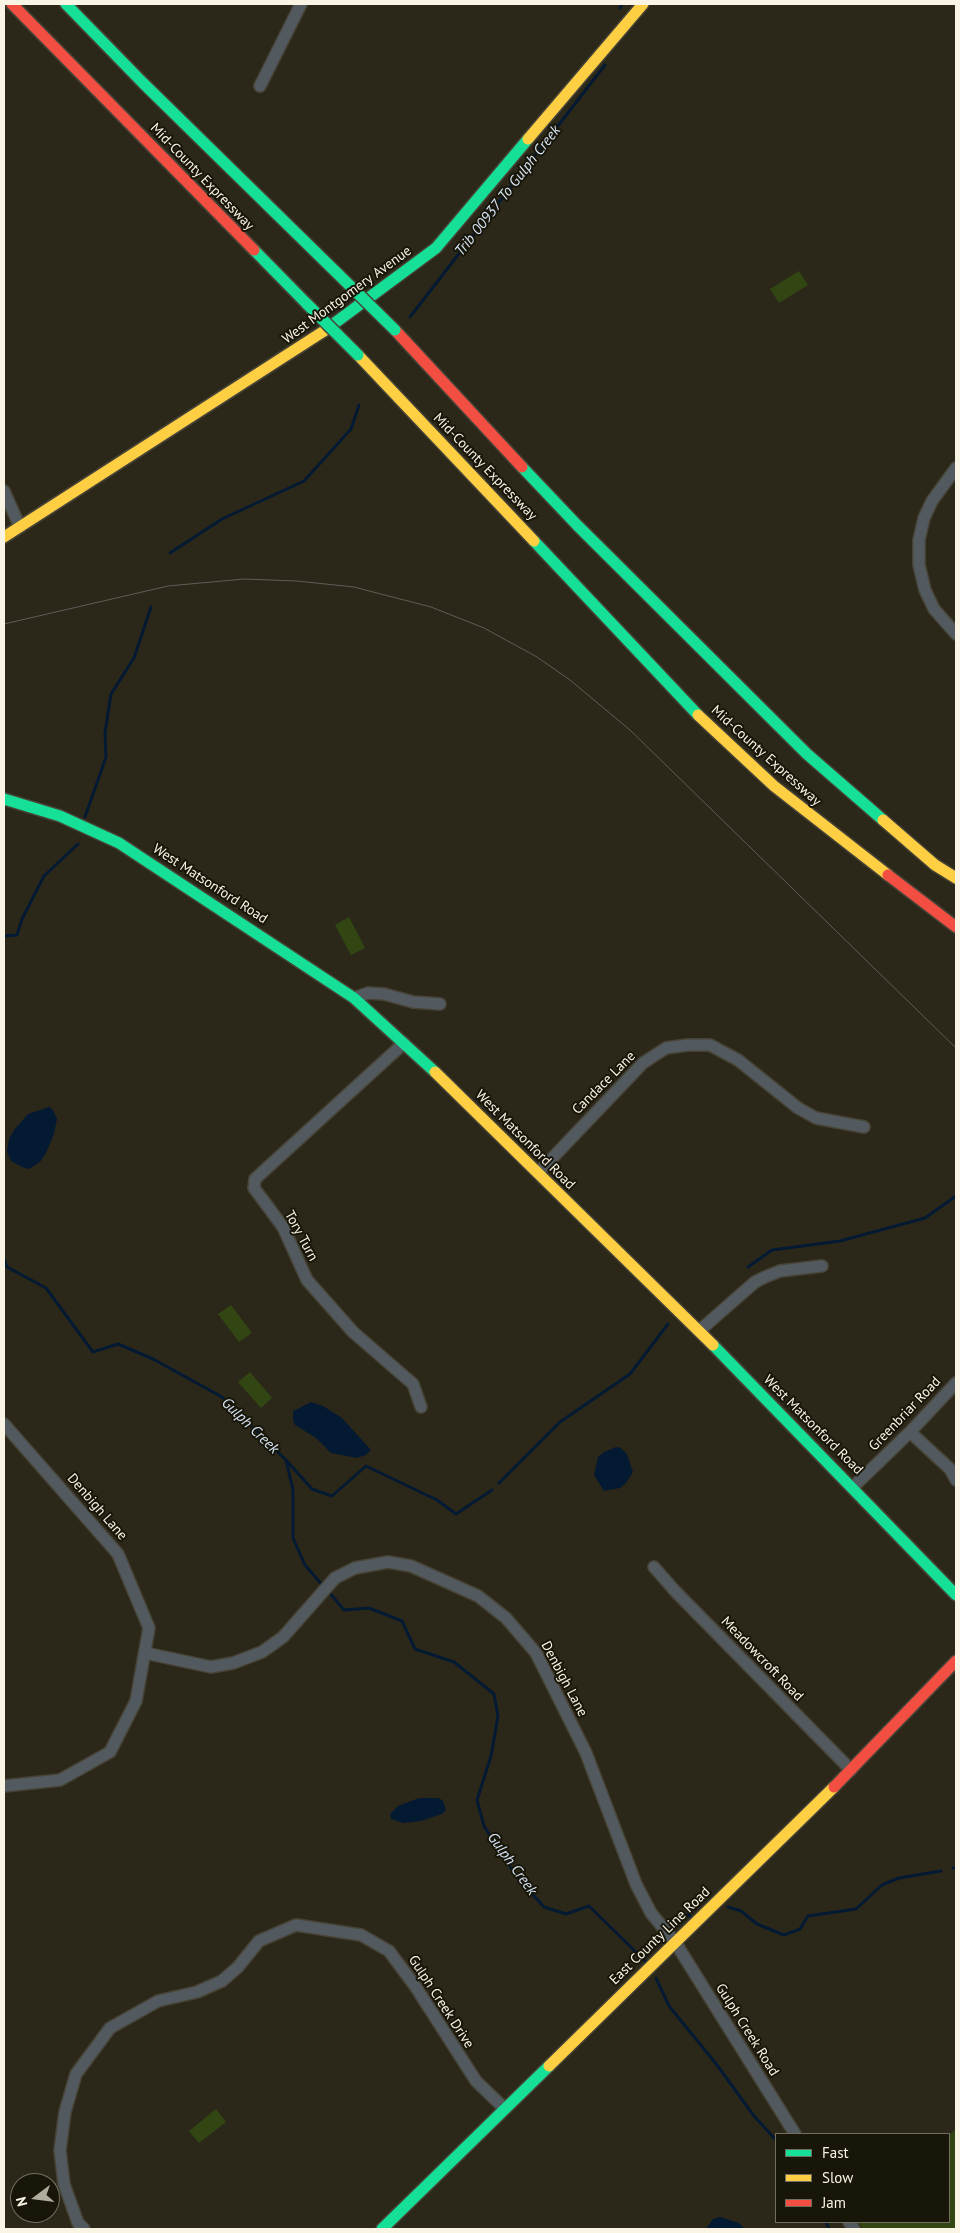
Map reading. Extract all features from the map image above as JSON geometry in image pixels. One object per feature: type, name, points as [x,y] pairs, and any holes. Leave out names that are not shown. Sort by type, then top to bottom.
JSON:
[{"type":"main road","name":"Mid-County Expressway","points":[[12,4],[358,355],[703,720],[774,786],[848,846],[956,927]]},
{"type":"main road","name":"Mid-County Expressway","points":[[66,4],[143,83],[395,330],[577,525],[807,754],[935,865],[956,878]]},
{"type":"main road","name":"West Montgomery Avenue","points":[[4,537],[311,341],[436,248],[643,4]]},
{"type":"main road","name":"West Matsonford Road","points":[[4,799],[60,816],[119,843],[354,998],[404,1043],[699,1331],[853,1487],[956,1595]]},
{"type":"main road","name":"East County Line Road","points":[[382,2229],[851,1770],[956,1662]]},
{"type":"street","points":[[260,86],[301,4]]},
{"type":"street","points":[[956,468],[941,485],[924,518],[919,540],[919,565],[925,590],[934,609],[956,634]]},
{"type":"street","points":[[4,490],[20,527]]},
{"type":"street","points":[[354,998],[368,993],[384,994],[413,1002],[440,1004]]},
{"type":"street","name":"Tory Turn","points":[[404,1043],[255,1179],[254,1188],[283,1227],[307,1280],[353,1332],[413,1384],[421,1407]]},
{"type":"street","name":"Candace Lane","points":[[538,1173],[643,1064],[666,1048],[710,1045],[738,1060],[798,1108],[816,1118],[864,1127]]},
{"type":"street","points":[[699,1331],[755,1282],[780,1271],[822,1266]]},
{"type":"street","name":"Greenbriar Road","points":[[853,1487],[910,1432],[956,1382]]},
{"type":"street","name":"Denbigh Lane","points":[[4,1424],[118,1554],[149,1628],[136,1701],[110,1752],[60,1780],[4,1786]]},
{"type":"street","points":[[910,1432],[950,1469],[956,1480]]},
{"type":"street","name":"Denbigh Lane","points":[[145,1653],[211,1667],[233,1663],[262,1652],[283,1637],[335,1578],[355,1568],[388,1562],[410,1566],[478,1596],[506,1618],[536,1653],[586,1753],[636,1884],[652,1913],[675,1942]]},
{"type":"street","name":"Meadowcroft Road","points":[[654,1567],[675,1591],[851,1770]]},
{"type":"street","name":"Gulph Creek Drive","points":[[84,2229],[78,2223],[64,2184],[60,2150],[65,2112],[76,2074],[110,2028],[158,2001],[197,1992],[222,1981],[238,1967],[259,1941],[296,1925],[361,1936],[389,1951],[415,1986],[476,2081],[505,2109]]},
{"type":"street","name":"Gulph Creek Road","points":[[675,1942],[794,2133]]},
{"type":"green space","points":[[799,271],[808,285],[779,303],[770,289]]},
{"type":"green space","points":[[349,917],[365,948],[351,955],[335,925]]},
{"type":"green space","points":[[231,1305],[252,1333],[239,1342],[218,1314]]},
{"type":"green space","points":[[250,1372],[272,1398],[261,1408],[238,1382]]},
{"type":"green space","points":[[216,2109],[226,2122],[199,2143],[189,2131]]},
{"type":"green space","points":[[956,2129],[956,2229],[863,2229],[859,2223],[950,2223],[950,2134]]},
{"type":"water","points":[[49,1107],[53,1110],[57,1119],[54,1134],[40,1162],[29,1169],[11,1161],[7,1152],[9,1139],[14,1130],[28,1114]]},
{"type":"water","points":[[311,1402],[323,1406],[342,1418],[371,1450],[366,1455],[357,1458],[331,1453],[316,1438],[295,1425],[293,1411]]},
{"type":"water","points":[[616,1447],[621,1448],[627,1454],[633,1472],[626,1483],[620,1488],[604,1491],[594,1475],[598,1457]]},
{"type":"water","points":[[419,1798],[439,1798],[443,1801],[446,1810],[442,1814],[421,1821],[403,1823],[391,1819],[390,1814],[398,1806]]},
{"type":"water","points":[[720,2217],[739,2223],[745,2229],[706,2229],[713,2219]]},
{"type":"waterway","name":"Trib 00937 To Gulph Creek","points":[[620,8],[622,4]]},
{"type":"waterway","name":"Trib 00937 To Gulph Creek","points":[[410,317],[605,65]]},
{"type":"waterway","name":"Trib 00937 To Gulph Creek","points":[[170,553],[222,519],[304,481],[351,429],[359,405]]},
{"type":"waterway","name":"Trib 00937 To Gulph Creek","points":[[85,817],[106,757],[105,733],[111,694],[134,658],[151,607]]},
{"type":"waterway","name":"Trib 00937 To Gulph Creek","points":[[4,936],[17,935],[22,919],[44,876],[78,844]]},
{"type":"waterway","points":[[748,1267],[772,1250],[840,1241],[925,1218],[956,1196]]},
{"type":"waterway","name":"Gulph Creek","points":[[4,1259],[7,1267],[46,1288],[93,1352],[118,1344],[153,1359],[222,1397],[286,1460],[312,1489],[332,1496],[366,1466],[437,1500],[456,1514],[492,1490]]},
{"type":"waterway","points":[[499,1483],[560,1422],[630,1374],[668,1324]]},
{"type":"waterway","name":"Gulph Creek","points":[[286,1460],[293,1490],[293,1538],[305,1565],[324,1587]]},
{"type":"waterway","name":"Gulph Creek","points":[[328,1591],[344,1610],[369,1608],[402,1621],[415,1649],[454,1662],[494,1694],[498,1716],[491,1756],[477,1800],[484,1826],[516,1876],[544,1907],[566,1914],[589,1906],[646,1962]]},
{"type":"waterway","points":[[728,1907],[741,1911],[757,1924],[784,1935],[800,1929],[808,1916],[856,1909],[882,1885],[899,1878],[941,1871]]},
{"type":"waterway","points":[[674,1928],[687,1915],[690,1916]]},
{"type":"waterway","points":[[644,1958],[661,1939]]},
{"type":"waterway","name":"Gulph Creek","points":[[656,1978],[669,2006],[717,2065],[754,2116],[775,2139]]},
{"type":"waterway","name":"Gulph Creek","points":[[826,2223],[829,2229]]},
{"type":"tram line","points":[[4,624],[168,586],[244,579],[297,581],[354,587],[431,607],[484,628],[537,657],[570,680],[630,730],[956,1048]]},
{"type":"traffic: fast","points":[[66,4],[143,83],[339,275]]},
{"type":"traffic: fast","points":[[324,331],[436,248],[528,139]]},
{"type":"traffic: fast","points":[[254,250],[307,304]]},
{"type":"traffic: fast","points":[[339,275],[395,330]]},
{"type":"traffic: fast","points":[[307,304],[358,355]]},
{"type":"traffic: fast","points":[[522,467],[577,525],[807,754],[883,820]]},
{"type":"traffic: fast","points":[[534,541],[698,715]]},
{"type":"traffic: fast","points":[[4,799],[60,816],[119,843],[354,998],[435,1072]]},
{"type":"traffic: fast","points":[[713,1345],[956,1595]]},
{"type":"traffic: fast","points":[[382,2229],[549,2066]]},
{"type":"traffic: slow","points":[[528,139],[643,4]]},
{"type":"traffic: slow","points":[[4,537],[324,331]]},
{"type":"traffic: slow","points":[[358,355],[534,541]]},
{"type":"traffic: slow","points":[[698,715],[774,786],[888,875]]},
{"type":"traffic: slow","points":[[883,820],[935,865],[956,878]]},
{"type":"traffic: slow","points":[[435,1072],[713,1345]]},
{"type":"traffic: slow","points":[[549,2066],[834,1787]]},
{"type":"traffic: jam","points":[[12,4],[254,250]]},
{"type":"traffic: jam","points":[[395,330],[522,467]]},
{"type":"traffic: jam","points":[[888,875],[956,927]]},
{"type":"traffic: jam","points":[[834,1787],[956,1661]]}]
